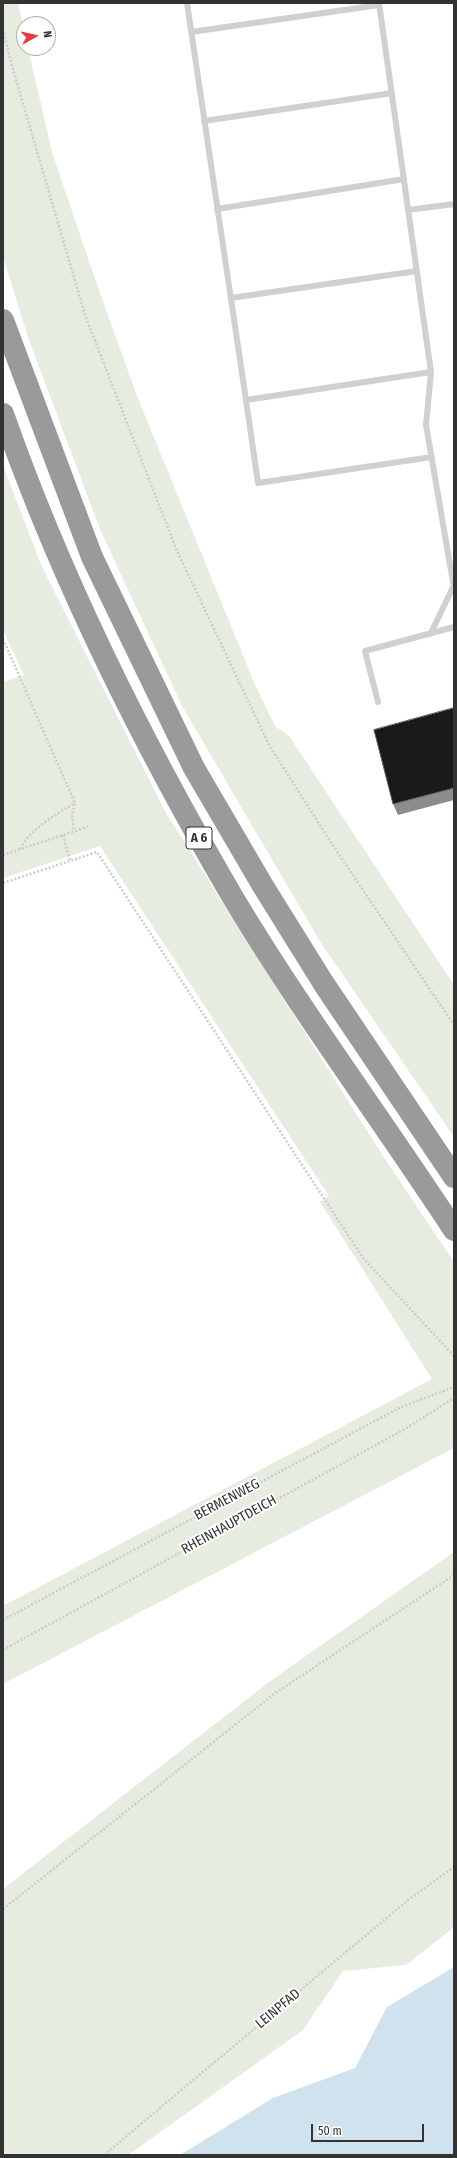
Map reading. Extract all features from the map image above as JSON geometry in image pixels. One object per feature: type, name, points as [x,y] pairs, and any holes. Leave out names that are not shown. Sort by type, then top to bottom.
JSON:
[{"type":"highway","name":"A 6","points":[[3,320],[92,557],[194,768],[263,886],[324,984],[454,1177]]},
{"type":"highway","name":"A 6","points":[[3,414],[68,580],[166,779],[236,902],[310,1019],[454,1230]]},
{"type":"lane","points":[[187,3],[258,483],[432,457]]},
{"type":"lane","points":[[191,32],[379,4],[431,372],[426,426],[454,588],[431,633]]},
{"type":"lane","points":[[204,121],[392,93]]},
{"type":"lane","points":[[217,209],[404,179]]},
{"type":"lane","points":[[408,210],[454,204]]},
{"type":"lane","points":[[231,298],[417,271]]},
{"type":"lane","points":[[246,400],[431,372]]},
{"type":"lane","points":[[378,702],[365,651],[454,627]]},
{"type":"path","points":[[3,29],[12,66],[85,315],[177,551],[269,745],[332,844],[454,1025]]},
{"type":"path","points":[[3,640],[75,803],[72,815],[74,831]]},
{"type":"path","points":[[21,849],[23,840],[58,813],[75,803]]},
{"type":"path","points":[[3,855],[90,826]]},
{"type":"path","points":[[63,835],[70,861]]},
{"type":"path","points":[[3,883],[97,852],[363,1258],[454,1356]]},
{"type":"path","name":"BERMENWEG","points":[[3,1620],[400,1407],[454,1387]]},
{"type":"path","name":"RHEINHAUPTDEICH","points":[[3,1650],[405,1429],[454,1398]]},
{"type":"path","points":[[3,1908],[274,1694],[454,1575]]},
{"type":"path","name":"LEINPFAD","points":[[104,2155],[408,1900],[454,1866]]},
{"type":"shaded area","points":[[3,3],[18,3],[21,16],[16,16],[16,56],[30,56],[52,152],[95,279],[137,396],[256,687],[275,726],[289,736],[454,985],[454,1137],[321,943],[182,706],[100,529],[29,340],[3,257]]},
{"type":"shaded area","points":[[3,465],[41,565],[166,813],[381,1153],[454,1262],[454,1448],[3,1684],[3,1606],[432,1379],[320,1202],[329,1196],[100,846],[3,878],[3,682],[24,675],[3,630]]},
{"type":"shaded area","points":[[454,1552],[454,1927],[406,1965],[343,1971],[303,2030],[128,2155],[3,2155],[3,1889],[269,1682]]},
{"type":"water","points":[[454,1967],[454,2155],[180,2155],[273,2098],[355,2068],[387,2007]]},
{"type":"building","points":[[454,708],[454,788],[393,804],[374,730]]}]
